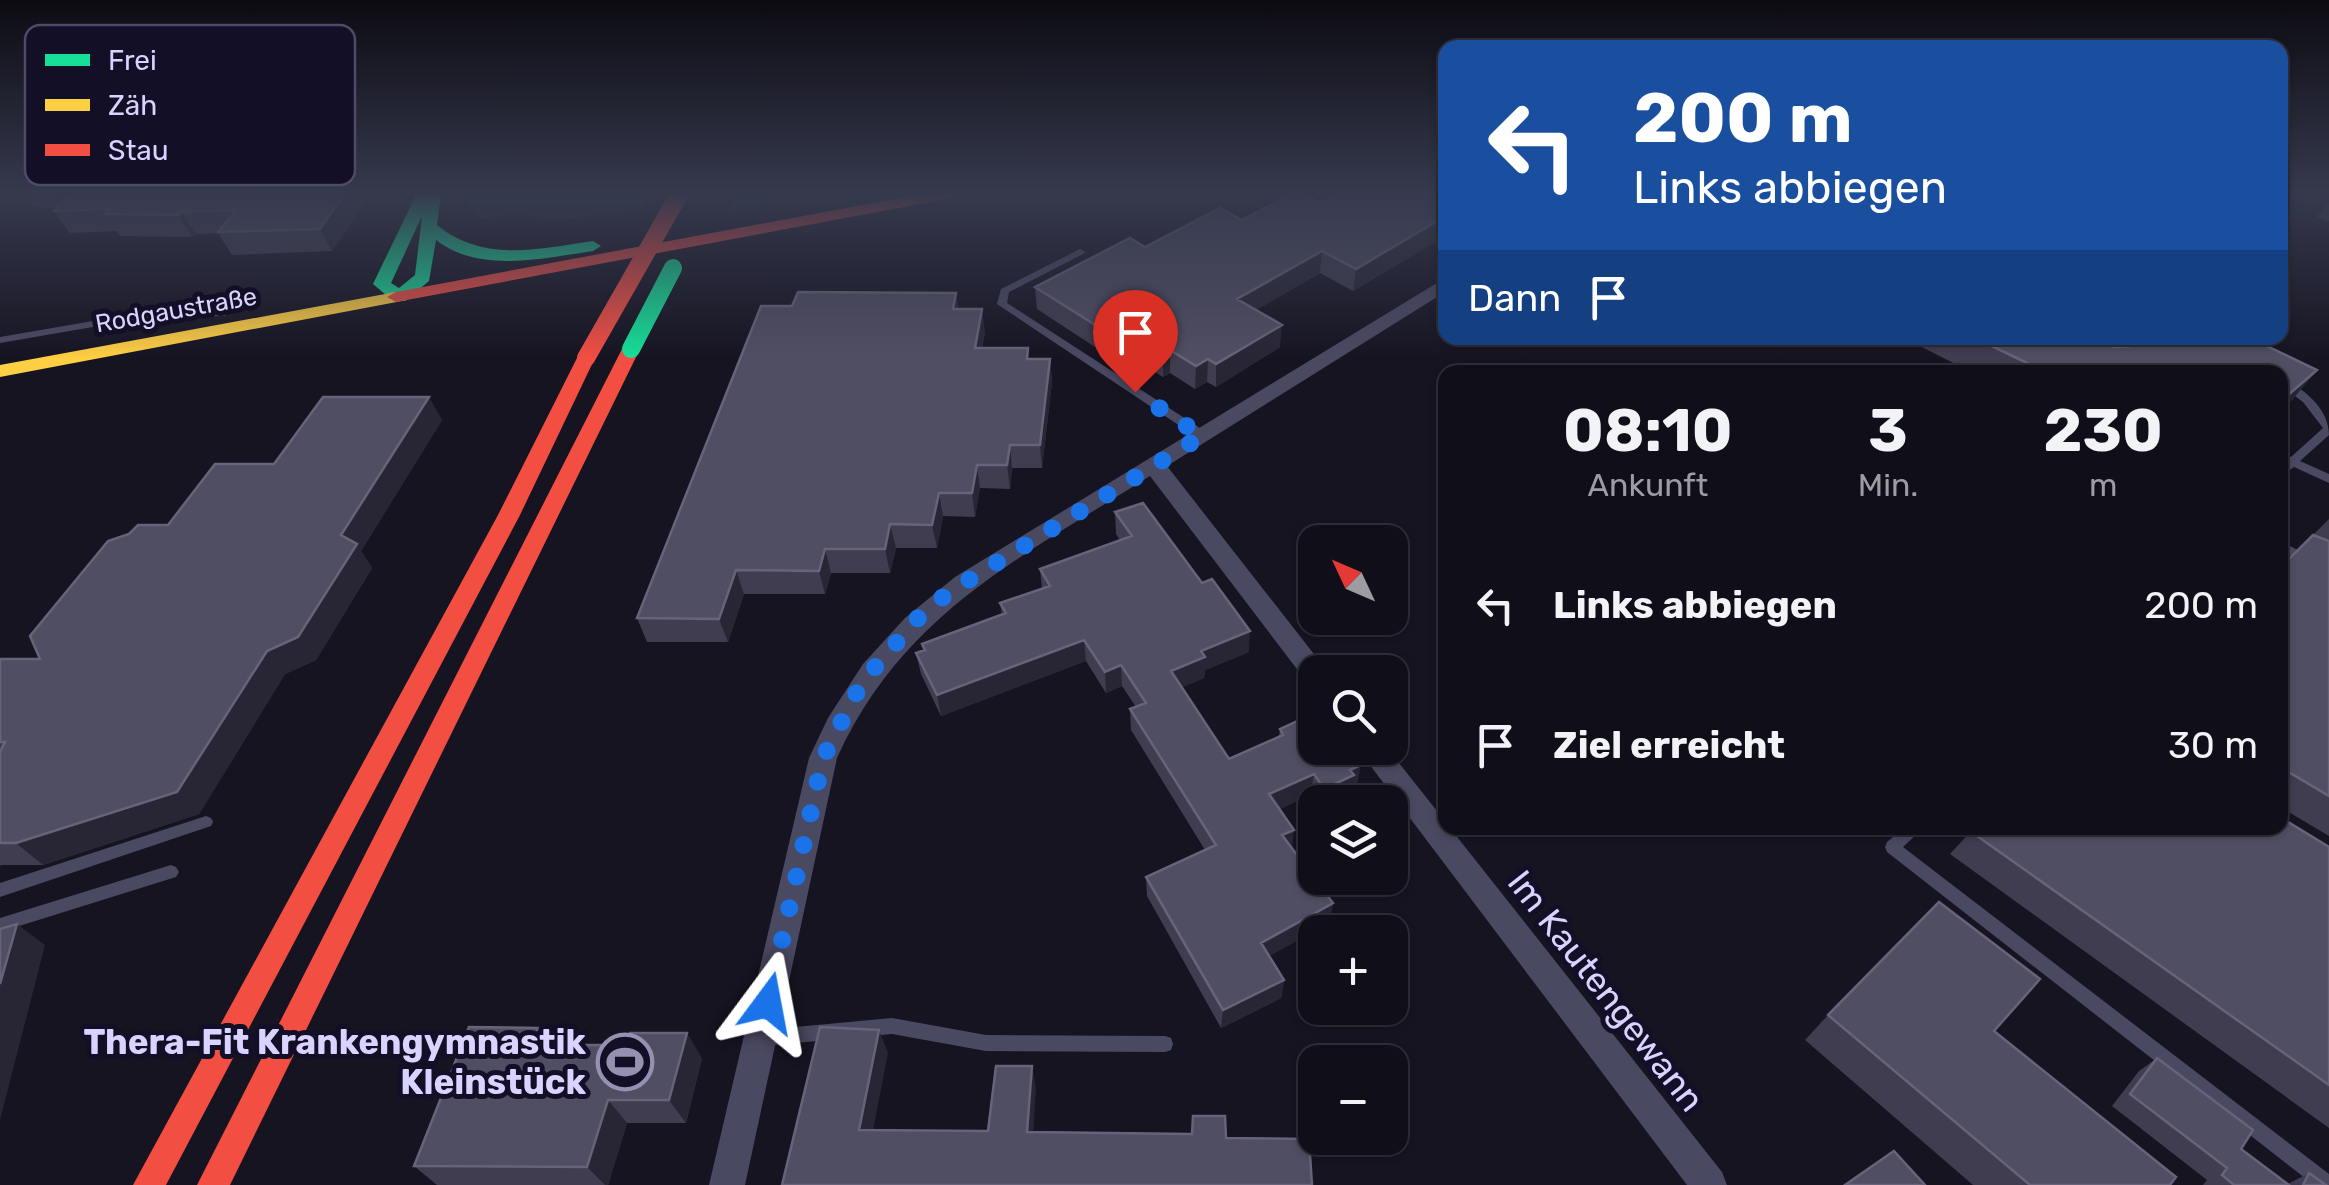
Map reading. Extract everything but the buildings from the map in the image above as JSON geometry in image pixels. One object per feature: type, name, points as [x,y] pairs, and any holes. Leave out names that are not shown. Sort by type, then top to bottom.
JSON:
[{"type":"main road","points":[[390,290],[405,248]]},
{"type":"main road","points":[[423,277],[427,248]]},
{"type":"main road","points":[[458,248],[483,254],[561,248]]},
{"type":"main road","points":[[390,290],[423,277],[580,248]]},
{"type":"main road","name":"Rodgaustraße","points":[[0,354],[632,248]]},
{"type":"main road","points":[[149,1185],[509,515],[586,358],[648,248]]},
{"type":"main road","points":[[214,1185],[683,248]]},
{"type":"main road","name":"Rodgaustraße","points":[[0,371],[390,290]]},
{"type":"street","points":[[727,1185],[823,758],[862,682],[898,638],[949,592],[1438,288]]},
{"type":"street","points":[[1154,465],[1300,655]]},
{"type":"street","name":"Im Kautengewann","points":[[1384,765],[1438,835]]},
{"type":"street","name":"Im Kautengewann","points":[[1438,835],[1709,1185]]},
{"type":"lane","points":[[1080,252],[1004,291],[1002,304],[1202,436]]},
{"type":"lane","points":[[0,340],[145,315],[221,314]]},
{"type":"lane","points":[[2288,386],[2308,400],[2329,428],[2288,458]]},
{"type":"lane","points":[[2288,460],[2329,479]]},
{"type":"lane","points":[[2288,549],[2329,571]]},
{"type":"lane","points":[[0,890],[206,822]]},
{"type":"lane","points":[[1906,835],[1892,848],[2329,1184]]},
{"type":"lane","points":[[0,925],[171,872]]},
{"type":"lane","points":[[760,1038],[892,1026],[986,1042],[1164,1044]]},
{"type":"traffic: fast","points":[[399,248],[382,284],[399,297],[423,277],[426,248]]},
{"type":"traffic: fast","points":[[462,248],[507,256],[577,248]]},
{"type":"traffic: fast","points":[[631,349],[673,268]]},
{"type":"traffic: slow","points":[[0,371],[396,297]]},
{"type":"traffic: jam","points":[[586,358],[648,248]]},
{"type":"traffic: jam","points":[[396,297],[656,248]]},
{"type":"traffic: jam","points":[[213,1185],[631,349]]},
{"type":"traffic: jam","points":[[149,1185],[509,515],[586,358]]},
{"type":"place","name":"Thera-Fit Krankengymnastik Kleinstück","points":[[625,1062]]},
{"type":"route","points":[[768,1003],[823,758],[841,716],[888,648],[949,592],[1202,436],[1135,392]]}]
